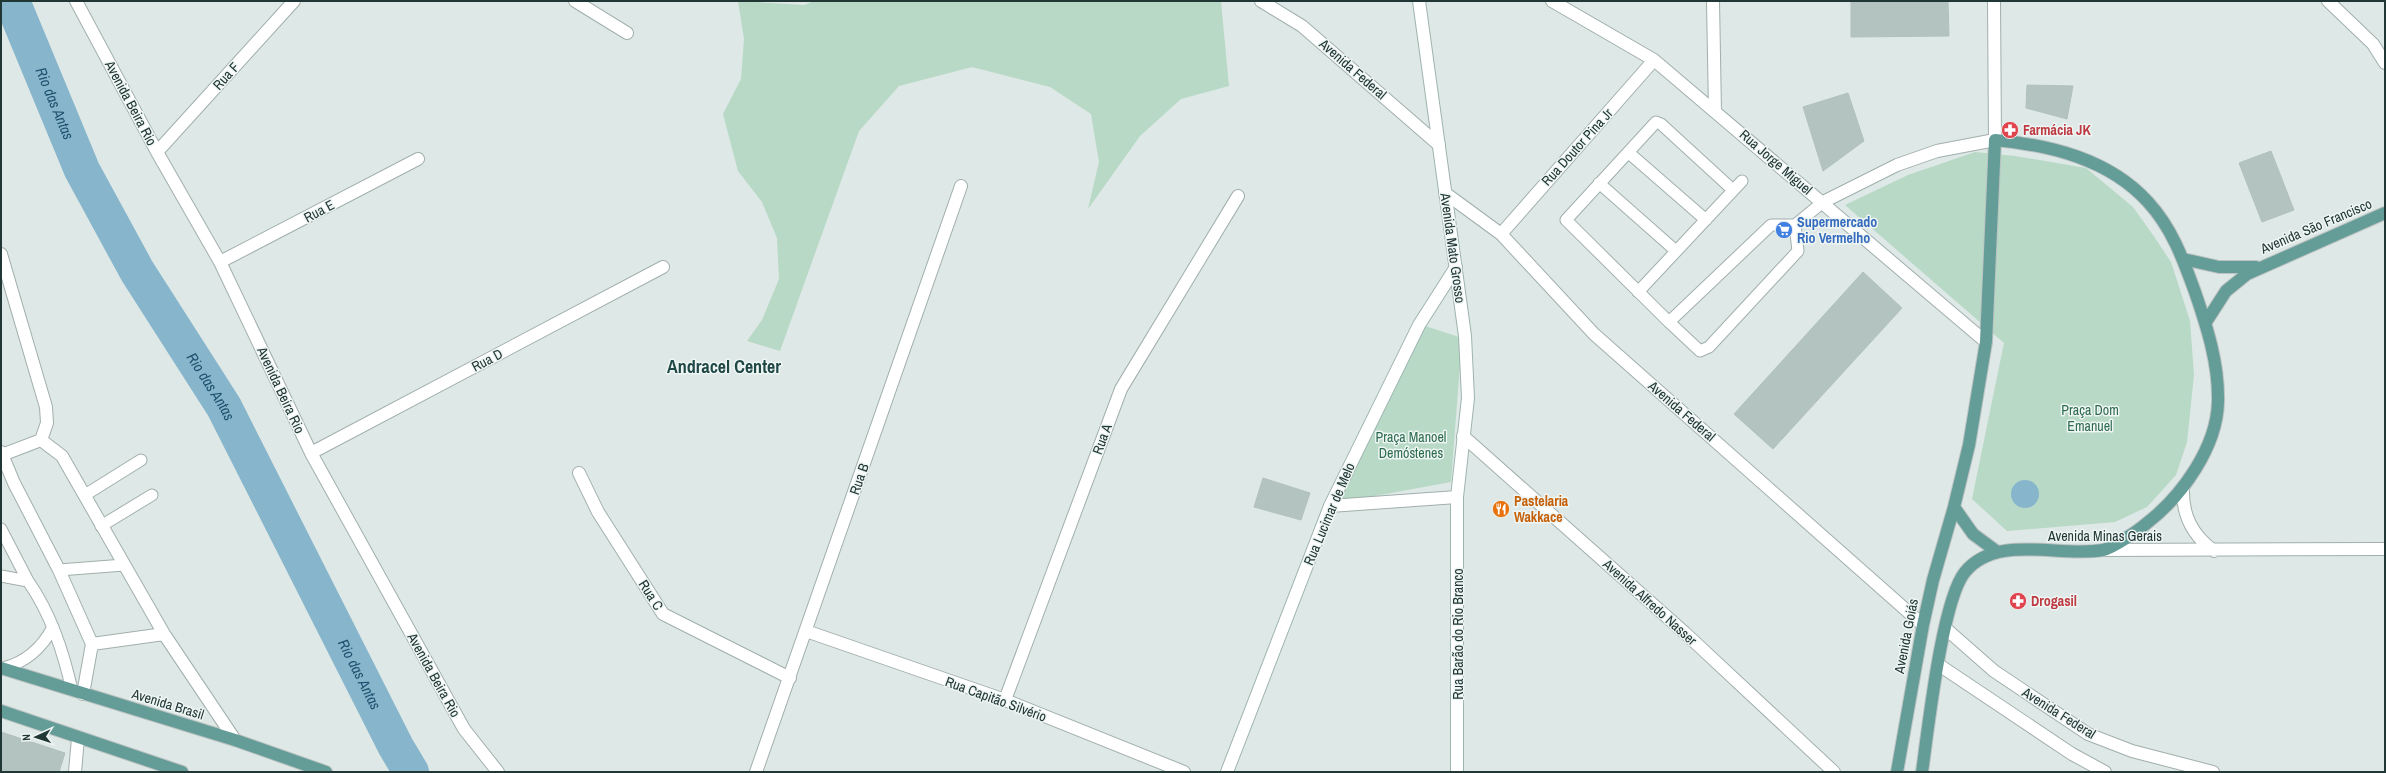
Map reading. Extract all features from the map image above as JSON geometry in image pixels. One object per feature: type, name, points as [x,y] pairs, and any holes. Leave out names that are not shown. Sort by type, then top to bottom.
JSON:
[{"type":"main road","points":[[1922,772],[1945,628],[1957,584],[1964,573],[1980,559],[1996,551],[1972,534],[1954,507],[1969,445],[1986,342],[1995,140],[2023,142],[2086,158],[2121,179],[2147,201],[2172,235],[2183,259],[2206,322],[2214,361],[2218,403],[2207,450],[2183,488],[2147,524],[2105,550]]},
{"type":"main road","name":"Avenida São Francisco","points":[[2206,322],[2226,291],[2247,274],[2385,213]]},
{"type":"main road","name":"Avenida São Francisco","points":[[2183,259],[2219,267],[2260,267]]},
{"type":"main road","name":"Avenida Goiás","points":[[1897,772],[1923,625],[1933,580],[1954,507]]},
{"type":"main road","name":"Avenida Minas Gerais","points":[[1996,551],[2105,550]]},
{"type":"main road","name":"Avenida Brasil","points":[[2,668],[235,740],[326,772]]},
{"type":"main road","points":[[1,711],[182,772]]},
{"type":"street","name":"Avenida Beira Rio","points":[[76,1],[157,152],[220,262],[311,453],[464,729],[498,772]]},
{"type":"street","name":"Rua F","points":[[157,152],[294,1]]},
{"type":"street","points":[[575,1],[626,33]]},
{"type":"street","name":"Avenida Federal","points":[[1261,1],[1302,26],[1439,145]]},
{"type":"street","name":"Avenida Mato Grosso","points":[[1419,1],[1465,336],[1468,398],[1462,436],[1457,497]]},
{"type":"street","name":"Rua Jorge Miguel","points":[[1552,1],[1654,60],[1715,112],[1729,122],[1986,342]]},
{"type":"street","points":[[1713,1],[1715,112]]},
{"type":"street","points":[[1823,202],[1897,165],[1937,151],[1995,140],[1994,1]]},
{"type":"street","points":[[2328,1],[2373,44],[2385,63]]},
{"type":"street","name":"Rua Doutor Pina Jr","points":[[1501,234],[1654,60]]},
{"type":"street","name":"Rua E","points":[[220,262],[418,159]]},
{"type":"street","name":"Rua B","points":[[756,772],[790,678],[960,186]]},
{"type":"street","name":"Avenida Federal","points":[[1446,193],[1501,234],[1594,334],[1923,625]]},
{"type":"street","name":"Rua A","points":[[1005,700],[1121,389],[1238,196]]},
{"type":"street","points":[[1,254],[46,407],[47,423],[41,440]]},
{"type":"street","name":"Rua D","points":[[311,453],[663,267]]},
{"type":"street","name":"Rua Lucimar de Melo","points":[[1227,772],[1330,506],[1419,325],[1456,267]]},
{"type":"street","name":"Avenida Alfredo Nasser","points":[[1462,436],[1685,633],[1834,772]]},
{"type":"street","points":[[41,440],[1,454],[14,483],[59,570],[92,644],[78,692]]},
{"type":"street","points":[[41,440],[62,456],[164,634],[235,740]]},
{"type":"street","name":"Rua C","points":[[579,473],[598,512],[663,614],[790,678]]},
{"type":"street","points":[[2183,488],[2183,501],[2190,527],[2197,536],[2214,551]]},
{"type":"street","points":[[1330,506],[1457,497]]},
{"type":"street","name":"Rua Barão do Rio Branco","points":[[1457,497],[1457,772]]},
{"type":"street","name":"Avenida Minas Gerais","points":[[2105,550],[2214,551],[2385,549]]},
{"type":"street","name":"Avenida Federal","points":[[1945,628],[1994,671],[2088,734],[2132,751],[2213,772]]},
{"type":"street","name":"Rua Capitão Silvério","points":[[806,631],[1005,700],[1184,772]]},
{"type":"street","points":[[92,644],[164,634]]},
{"type":"street","name":"Avenida Federal","points":[[1939,665],[2072,754],[2105,772]]},
{"type":"street","points":[[75,772],[78,738]]},
{"type":"lane","points":[[1733,190],[1659,122],[1656,122],[1566,220],[1700,351],[1709,347],[1798,251],[1795,225]]},
{"type":"lane","points":[[1628,153],[1706,220]]},
{"type":"lane","points":[[1638,292],[1742,181]]},
{"type":"lane","points":[[1600,183],[1676,251]]},
{"type":"lane","points":[[1669,322],[1771,224],[1795,225],[1823,202]]},
{"type":"lane","points":[[84,495],[141,460]]},
{"type":"lane","points":[[101,526],[152,495]]},
{"type":"lane","points":[[1,529],[54,627],[78,692]]},
{"type":"lane","points":[[59,570],[124,565]]},
{"type":"lane","points":[[1,576],[28,580]]},
{"type":"lane","points":[[2,668],[16,665],[38,650],[54,627]]},
{"type":"green space","points":[[738,1],[804,5],[814,1],[1219,1],[1221,2],[1229,86],[1181,99],[1140,136],[1088,209],[1099,162],[1091,114],[1050,87],[972,67],[899,86],[859,131],[780,351],[747,341],[762,320],[779,279],[777,238],[762,202],[738,171],[723,114],[741,79],[744,39]]},
{"type":"green space","name":"Praça Dom Emanuel","points":[[1975,152],[2015,156],[2086,168],[2133,207],[2171,262],[2190,321],[2194,375],[2187,442],[2176,475],[2147,507],[2115,522],[2007,531],[1972,499],[2004,343],[1845,205],[1908,175]]},
{"type":"green space","name":"Praça Manoel Demóstenes","points":[[1422,325],[1462,338],[1451,482],[1336,503]]},
{"type":"water","points":[[2025,480],[2035,484],[2039,494],[2035,504],[2025,508],[2015,504],[2011,494],[2015,484]]},
{"type":"building","points":[[1851,1],[1948,1],[1949,36],[1851,37]]},
{"type":"building","points":[[2027,85],[2073,86],[2067,119],[2026,108]]},
{"type":"building","points":[[1848,93],[1864,141],[1823,171],[1803,107]]},
{"type":"building","points":[[2271,151],[2294,210],[2262,222],[2239,163]]},
{"type":"building","points":[[1863,272],[1902,308],[1773,449],[1734,414]]},
{"type":"building","points":[[1263,478],[1310,493],[1301,520],[1254,507]]},
{"type":"building","points":[[1,732],[65,753],[59,772],[1,772]]},
{"type":"waterway","name":"Rio das Antas","points":[[12,1],[82,170],[137,271],[224,407],[396,747],[411,772]]},
{"type":"place","name":"Farmácia JK","points":[[2010,130]]},
{"type":"place","name":"Supermercado Rio Vermelho","points":[[1784,230]]},
{"type":"place","name":"Pastelaria Wakkace","points":[[1501,509]]},
{"type":"place","name":"Drogasil","points":[[2018,601]]},
{"type":"district","name":"Andracel Center","points":[[724,367]]}]
